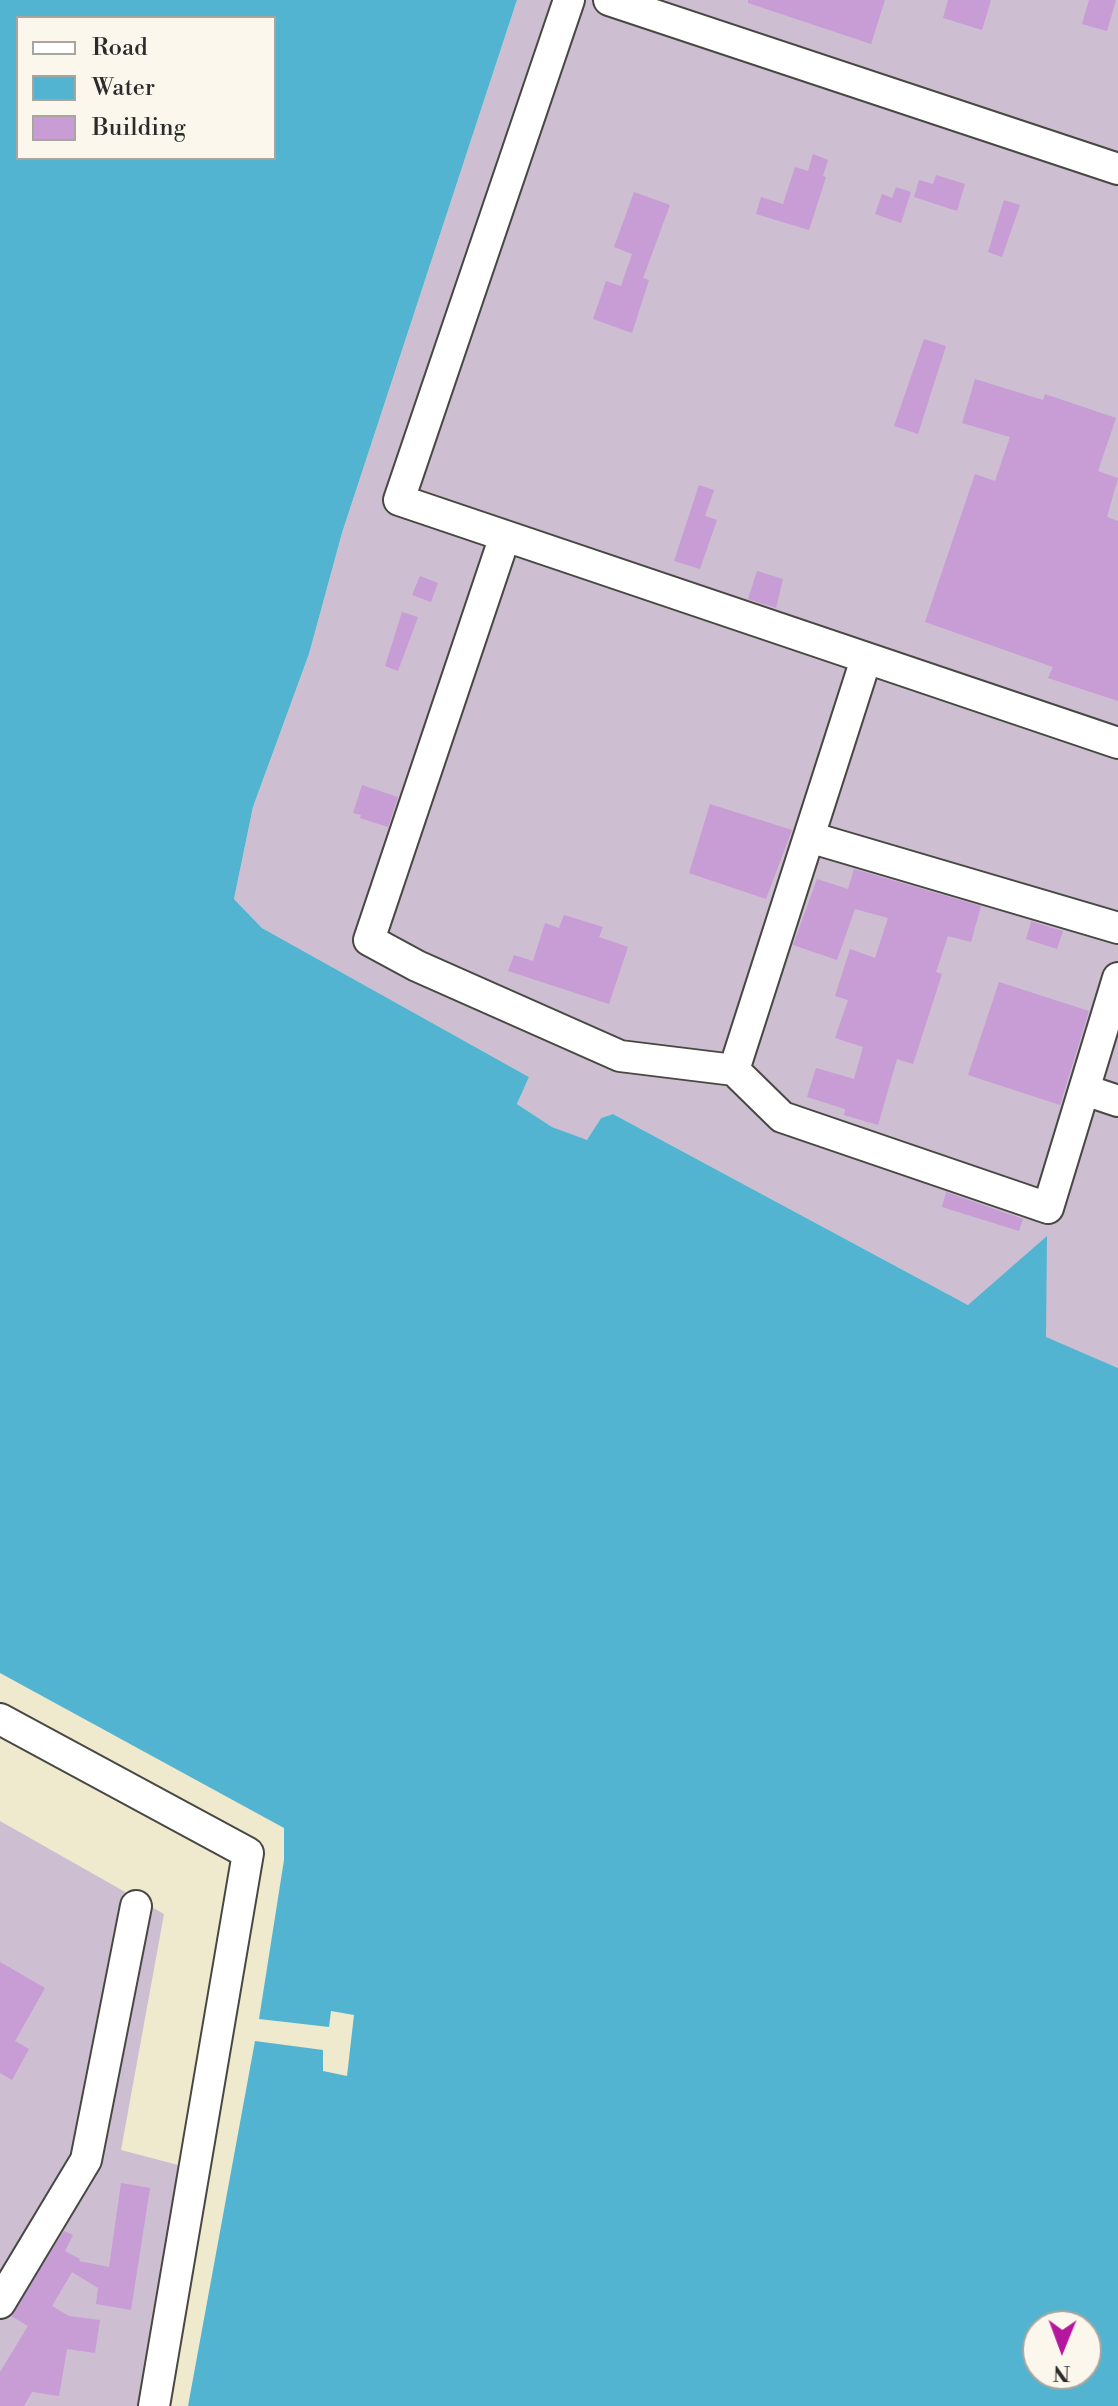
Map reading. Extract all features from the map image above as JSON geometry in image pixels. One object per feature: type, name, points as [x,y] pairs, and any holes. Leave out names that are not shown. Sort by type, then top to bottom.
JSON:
[{"type":"lane","points":[[569,0],[399,500],[1118,743]]},
{"type":"lane","points":[[609,0],[1118,169]]},
{"type":"lane","points":[[505,536],[369,940],[417,966],[620,1056],[734,1070],[782,1117],[1048,1208],[1118,978]]},
{"type":"lane","points":[[734,1070],[866,659]]},
{"type":"lane","points":[[809,837],[1118,928]]},
{"type":"lane","points":[[1085,1090],[1118,1101]]},
{"type":"lane","points":[[0,1719],[248,1853],[154,2406]]},
{"type":"lane","points":[[0,2303],[86,2160],[136,1906]]},
{"type":"shaded area","points":[[517,0],[1118,0],[1118,1368],[968,1305],[613,1114],[601,1118],[587,1141],[552,1127],[517,1104],[529,1077],[262,928],[234,899],[253,807],[309,654],[342,533]]},
{"type":"shaded area","points":[[0,1821],[164,1914],[121,2150],[182,2166],[141,2406],[0,2406]]},
{"type":"water","points":[[0,0],[517,0],[342,533],[309,654],[253,807],[234,899],[262,928],[529,1077],[517,1104],[552,1127],[587,1140],[601,1118],[613,1114],[968,1305],[1047,1236],[1046,1337],[1118,1368],[1118,2406],[188,2406],[255,2041],[323,2050],[323,2071],[347,2076],[354,2015],[331,2011],[329,2027],[259,2019],[284,1860],[284,1828],[0,1673]]},
{"type":"building","points":[[748,0],[885,0],[871,44],[748,3]]},
{"type":"building","points":[[948,0],[991,0],[982,30],[943,18]]},
{"type":"building","points":[[1089,0],[1116,0],[1107,31],[1082,24]]},
{"type":"building","points":[[813,154],[828,160],[823,176],[826,177],[809,230],[756,214],[761,197],[783,204],[795,167],[808,171]]},
{"type":"building","points":[[936,175],[965,184],[957,211],[914,197],[919,180],[933,184]]},
{"type":"building","points":[[896,187],[911,192],[901,223],[875,214],[882,194],[892,198]]},
{"type":"building","points":[[634,192],[670,205],[643,278],[649,280],[632,333],[593,319],[606,281],[621,286],[632,254],[614,247]]},
{"type":"building","points":[[1004,200],[1020,205],[1002,257],[988,252]]},
{"type":"building","points":[[924,339],[946,346],[918,434],[894,426]]},
{"type":"building","points":[[975,379],[1043,400],[1045,394],[1116,418],[1098,471],[1118,478],[1107,517],[1118,521],[1118,701],[1048,678],[1053,667],[925,622],[975,474],[995,481],[1010,437],[962,423]]},
{"type":"building","points":[[699,485],[714,490],[705,516],[717,520],[700,569],[674,561]]},
{"type":"building","points":[[757,571],[783,579],[776,608],[748,599]]},
{"type":"building","points":[[420,576],[438,583],[431,602],[412,595]]},
{"type":"building","points":[[402,612],[418,617],[398,671],[385,666]]},
{"type":"building","points":[[362,785],[398,797],[388,827],[353,813]]},
{"type":"building","points":[[710,804],[792,830],[766,899],[689,873]]},
{"type":"building","points":[[854,869],[981,906],[971,942],[948,936],[936,972],[942,974],[913,1064],[897,1059],[878,1125],[844,1115],[845,1109],[807,1097],[816,1068],[854,1079],[863,1047],[835,1038],[848,1000],[835,996],[850,949],[875,958],[888,918],[855,909],[837,960],[793,945],[817,879],[848,889]]},
{"type":"building","points":[[564,915],[603,927],[599,937],[628,947],[609,1004],[508,971],[514,955],[533,961],[545,923],[559,928]]},
{"type":"building","points":[[1030,921],[1063,931],[1057,949],[1026,939]]},
{"type":"building","points":[[999,982],[1089,1011],[1060,1105],[968,1075]]},
{"type":"building","points":[[946,1192],[1023,1219],[1019,1231],[942,1207]]},
{"type":"building","points":[[0,1962],[45,1988],[15,2041],[29,2049],[12,2080],[0,2073]]},
{"type":"building","points":[[121,2183],[150,2188],[131,2310],[96,2304],[98,2288],[72,2272],[52,2306],[69,2316],[100,2320],[95,2353],[67,2349],[59,2396],[32,2392],[24,2406],[0,2406],[0,2372],[28,2326],[11,2316],[64,2231],[73,2235],[65,2251],[79,2261],[109,2267]]}]
